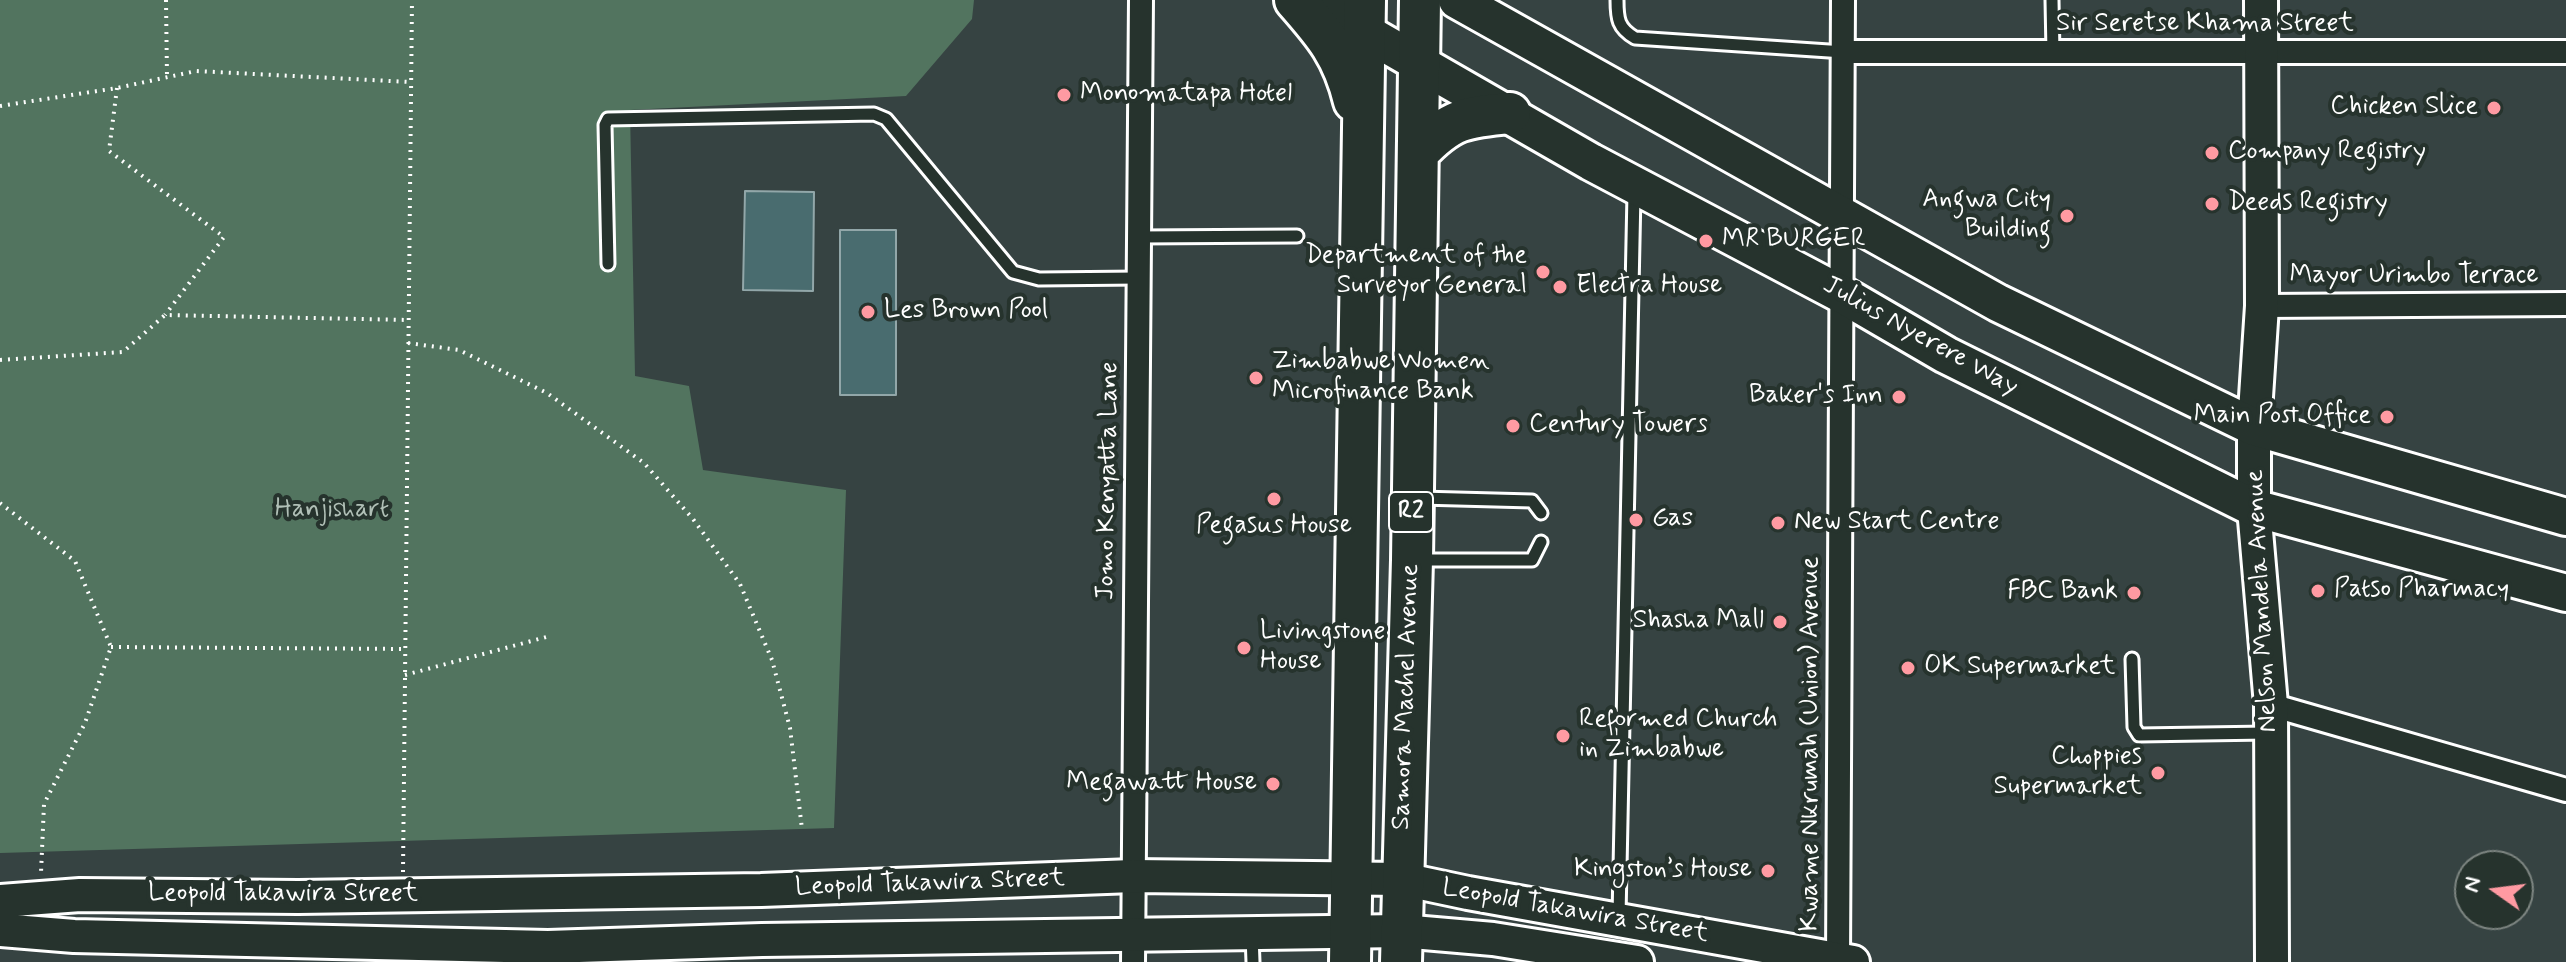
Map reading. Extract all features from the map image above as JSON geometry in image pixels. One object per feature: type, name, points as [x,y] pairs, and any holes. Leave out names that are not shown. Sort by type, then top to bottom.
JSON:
[{"type":"highway","points":[[1295,0],[1330,39],[1350,82],[1363,136]]},
{"type":"highway","name":"Samora Machel Avenue","points":[[1401,946],[1412,560],[1420,0]]},
{"type":"highway","name":"Samora Machel Avenue","points":[[1350,946],[1364,15]]},
{"type":"highway","points":[[1419,152],[1440,130],[1473,116],[1510,113]]},
{"type":"main road","name":"Julius Nyerere Way","points":[[1309,0],[1364,15],[1420,61],[1591,162],[1843,295],[1946,355],[2254,508],[2566,593]]},
{"type":"main road","points":[[1457,0],[1998,303],[2254,427],[2566,517]]},
{"type":"main road","name":"Nelson Mandela Avenue","points":[[2261,0],[2262,306],[2254,427],[2254,508],[2271,719],[2272,962]]},
{"type":"main road","name":"Leopold Takawira Street","points":[[0,901],[80,895],[298,897],[761,890],[1133,876],[1402,879],[1846,961]]},
{"type":"main road","name":"Leopold Takawira Street","points":[[0,930],[74,936],[548,947],[762,940],[1133,948],[1401,946],[1493,939],[1637,962]]},
{"type":"street","name":"Jomo Kenyatta Lane","points":[[1133,948],[1141,0]]},
{"type":"street","name":"Kwame Nkrumah (Union) Avenue","points":[[1843,0],[1846,961]]},
{"type":"street","name":"Sir Seretse Khama Street","points":[[1844,52],[2566,52]]},
{"type":"street","name":"Mayor Urimbo Terrace","points":[[2262,306],[2566,304]]},
{"type":"street","points":[[2271,719],[2566,790]]},
{"type":"lane","points":[[1617,0],[1617,19],[1624,31],[1635,38],[1844,52]]},
{"type":"lane","points":[[2052,0],[2053,53]]},
{"type":"lane","points":[[608,264],[605,125],[608,119],[874,114],[886,119],[1013,272],[1039,279],[1139,278]]},
{"type":"lane","points":[[1619,920],[1634,184]]},
{"type":"lane","points":[[1139,237],[1297,236]]},
{"type":"lane","points":[[1411,498],[1532,501],[1541,513]]},
{"type":"lane","points":[[1412,560],[1532,560],[1541,542]]},
{"type":"lane","points":[[2132,659],[2134,727],[2139,735],[2271,719]]},
{"type":"path","points":[[166,0],[167,77]]},
{"type":"path","points":[[403,894],[412,0]]},
{"type":"path","points":[[0,106],[117,88],[196,71],[411,82]]},
{"type":"path","points":[[0,360],[123,352],[165,315],[224,237],[109,151],[117,88]]},
{"type":"path","points":[[165,315],[409,320]]},
{"type":"path","points":[[408,343],[459,350],[547,393],[644,463],[693,519],[740,584],[772,660],[790,728],[802,829]]},
{"type":"path","points":[[0,503],[75,561],[111,647],[85,723],[44,804],[40,899]]},
{"type":"path","points":[[405,675],[550,636]]},
{"type":"path","points":[[111,647],[405,649]]},
{"type":"shaded area","points":[[0,0],[2566,0],[2566,962],[0,962]]},
{"type":"green space","name":"Hanjishart","points":[[0,0],[974,0],[972,19],[906,96],[630,110],[635,376],[689,386],[703,470],[846,490],[834,828],[0,853]]},
{"type":"water","name":"Les Brown Pool","points":[[745,191],[814,192],[813,291],[743,290]]},
{"type":"water","name":"Les Brown Pool","points":[[840,230],[896,230],[896,395],[840,395]]},
{"type":"place","name":"Monomatapa Hotel","points":[[1064,95]]},
{"type":"place","name":"Chicken Slice","points":[[2494,108]]},
{"type":"place","name":"Company Registry","points":[[2212,153]]},
{"type":"place","name":"Deeds Registry","points":[[2212,204]]},
{"type":"place","name":"Angwa City Building","points":[[2067,216]]},
{"type":"place","name":"MR BURGER","points":[[1706,241]]},
{"type":"place","name":"Department of the Surveyor General","points":[[1543,272]]},
{"type":"place","name":"Electra House","points":[[1560,287]]},
{"type":"place","name":"Les Brown Pool","points":[[868,312]]},
{"type":"place","name":"Zimbabwe Women Microfinance Bank","points":[[1256,378]]},
{"type":"place","name":"Baker's Inn","points":[[1899,397]]},
{"type":"place","name":"Main Post Office","points":[[2387,417]]},
{"type":"place","name":"Century Towers","points":[[1513,426]]},
{"type":"place","name":"Pegasus House","points":[[1274,499]]},
{"type":"place","name":"Gas","points":[[1636,520]]},
{"type":"place","name":"New Start Centre","points":[[1778,523]]},
{"type":"place","name":"Patso Pharmacy","points":[[2318,591]]},
{"type":"place","name":"FBC Bank","points":[[2134,593]]},
{"type":"place","name":"Shasha Mall","points":[[1780,622]]},
{"type":"place","name":"Livingstone House","points":[[1244,648]]},
{"type":"place","name":"OK Supermarket","points":[[1908,668]]},
{"type":"place","name":"Reformed Church in Zimbabwe","points":[[1563,736]]},
{"type":"place","name":"Choppies Supermarket","points":[[2158,773]]},
{"type":"place","name":"Megawatt House","points":[[1273,784]]},
{"type":"place","name":"Kingston’s House","points":[[1768,871]]}]
